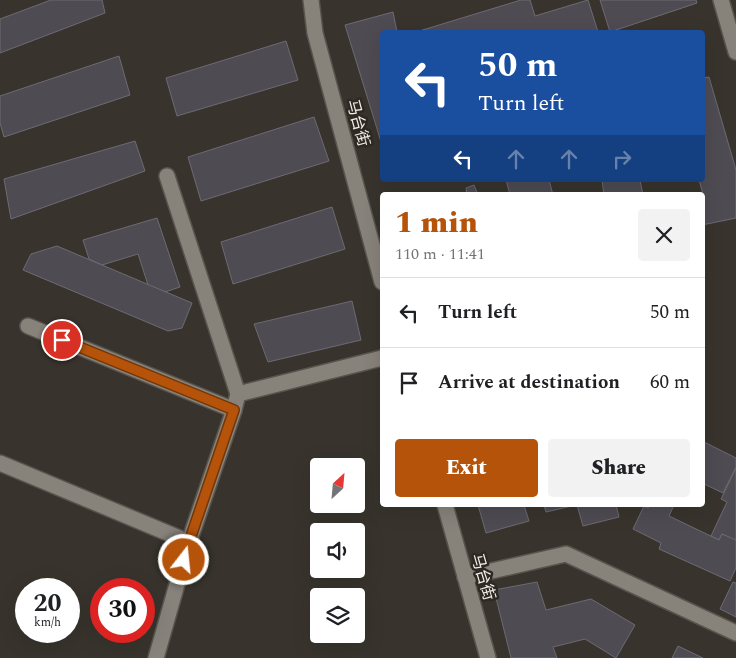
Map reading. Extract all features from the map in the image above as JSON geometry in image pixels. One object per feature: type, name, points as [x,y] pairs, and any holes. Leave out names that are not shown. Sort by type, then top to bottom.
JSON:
[{"type":"street","name":"马台街","points":[[311,0],[315,34],[380,275]]},
{"type":"street","points":[[721,0],[736,52]]},
{"type":"street","points":[[156,658],[189,542],[238,394],[168,176]]},
{"type":"street","points":[[28,326],[234,410]]},
{"type":"street","points":[[238,394],[380,358]]},
{"type":"street","points":[[0,463],[189,542]]},
{"type":"street","name":"马台街","points":[[446,507],[488,658]]},
{"type":"street","points":[[465,577],[566,554],[736,633]]},
{"type":"building","points":[[51,0],[102,0],[105,13],[0,53],[0,19]]},
{"type":"building","points":[[521,0],[530,0],[535,16],[588,0],[597,30],[423,30]]},
{"type":"building","points":[[600,0],[696,0],[697,3],[616,30],[609,30]]},
{"type":"building","points":[[393,12],[397,30],[380,30],[380,139],[345,25]]},
{"type":"building","points":[[286,41],[298,80],[177,116],[166,78]]},
{"type":"building","points":[[119,56],[130,95],[4,137],[0,123],[0,96]]},
{"type":"building","points":[[709,77],[736,170],[736,218],[705,224],[705,192],[702,192],[700,182],[705,182],[705,78]]},
{"type":"building","points":[[314,117],[329,161],[201,201],[188,157]]},
{"type":"building","points":[[135,141],[145,171],[11,219],[4,179]]},
{"type":"building","points":[[507,182],[550,182],[552,192],[509,192]]},
{"type":"building","points":[[602,182],[640,182],[642,192],[604,192]]},
{"type":"building","points":[[474,185],[477,192],[467,192],[466,188]]},
{"type":"building","points":[[332,207],[345,249],[233,284],[221,242]]},
{"type":"building","points":[[157,218],[180,287],[165,292],[148,285],[138,254],[102,265],[89,259],[83,240]]},
{"type":"building","points":[[57,246],[192,303],[182,328],[168,331],[23,270],[31,254]]},
{"type":"building","points":[[352,301],[361,340],[268,362],[254,324]]},
{"type":"building","points":[[705,442],[736,458],[736,467],[723,493],[705,484]]},
{"type":"building","points":[[736,468],[736,541],[722,534],[719,540],[711,536],[727,502],[721,499]]},
{"type":"building","points":[[479,507],[525,507],[529,521],[486,533]]},
{"type":"building","points":[[545,507],[567,507],[546,512]]},
{"type":"building","points":[[578,507],[616,507],[619,517],[583,526]]},
{"type":"building","points":[[644,507],[673,507],[669,516],[719,540],[722,534],[736,540],[736,568],[730,581],[659,549],[661,543],[633,529]]},
{"type":"building","points":[[537,582],[546,610],[591,599],[635,625],[616,658],[585,639],[553,647],[557,658],[511,658],[494,590]]},
{"type":"building","points":[[733,582],[736,583],[736,617],[720,609]]},
{"type":"building","points":[[678,646],[703,658],[672,658]]},
{"type":"route","points":[[62,340],[234,410],[184,560]]}]
